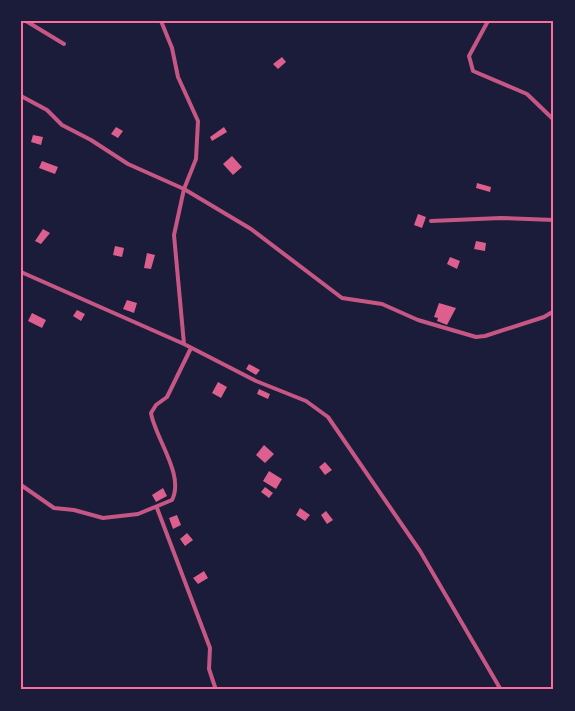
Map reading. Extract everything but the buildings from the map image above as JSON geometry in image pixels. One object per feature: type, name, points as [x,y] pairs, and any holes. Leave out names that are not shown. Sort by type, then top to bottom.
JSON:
[{"type":"street","points":[[26,21],[64,44]]},
{"type":"street","points":[[161,21],[172,48],[178,77],[198,122],[196,159],[184,189],[176,223],[174,247],[184,344]]},
{"type":"street","points":[[488,21],[469,56],[473,71],[527,94],[554,120]]},
{"type":"street","points":[[21,96],[47,110],[62,125],[91,140],[128,164],[184,189],[251,229],[347,300],[382,304],[418,320],[476,337],[485,336],[544,317],[554,311]]},
{"type":"street","points":[[431,221],[500,218],[554,220]]},
{"type":"street","points":[[21,272],[184,344],[256,381],[306,402],[328,417],[420,551],[501,690]]},
{"type":"street","points":[[21,486],[54,508],[74,510],[102,518],[138,514],[157,508],[173,499],[174,472],[151,413],[156,405],[167,398],[191,348]]},
{"type":"street","points":[[157,508],[210,648],[209,669],[216,690]]}]
